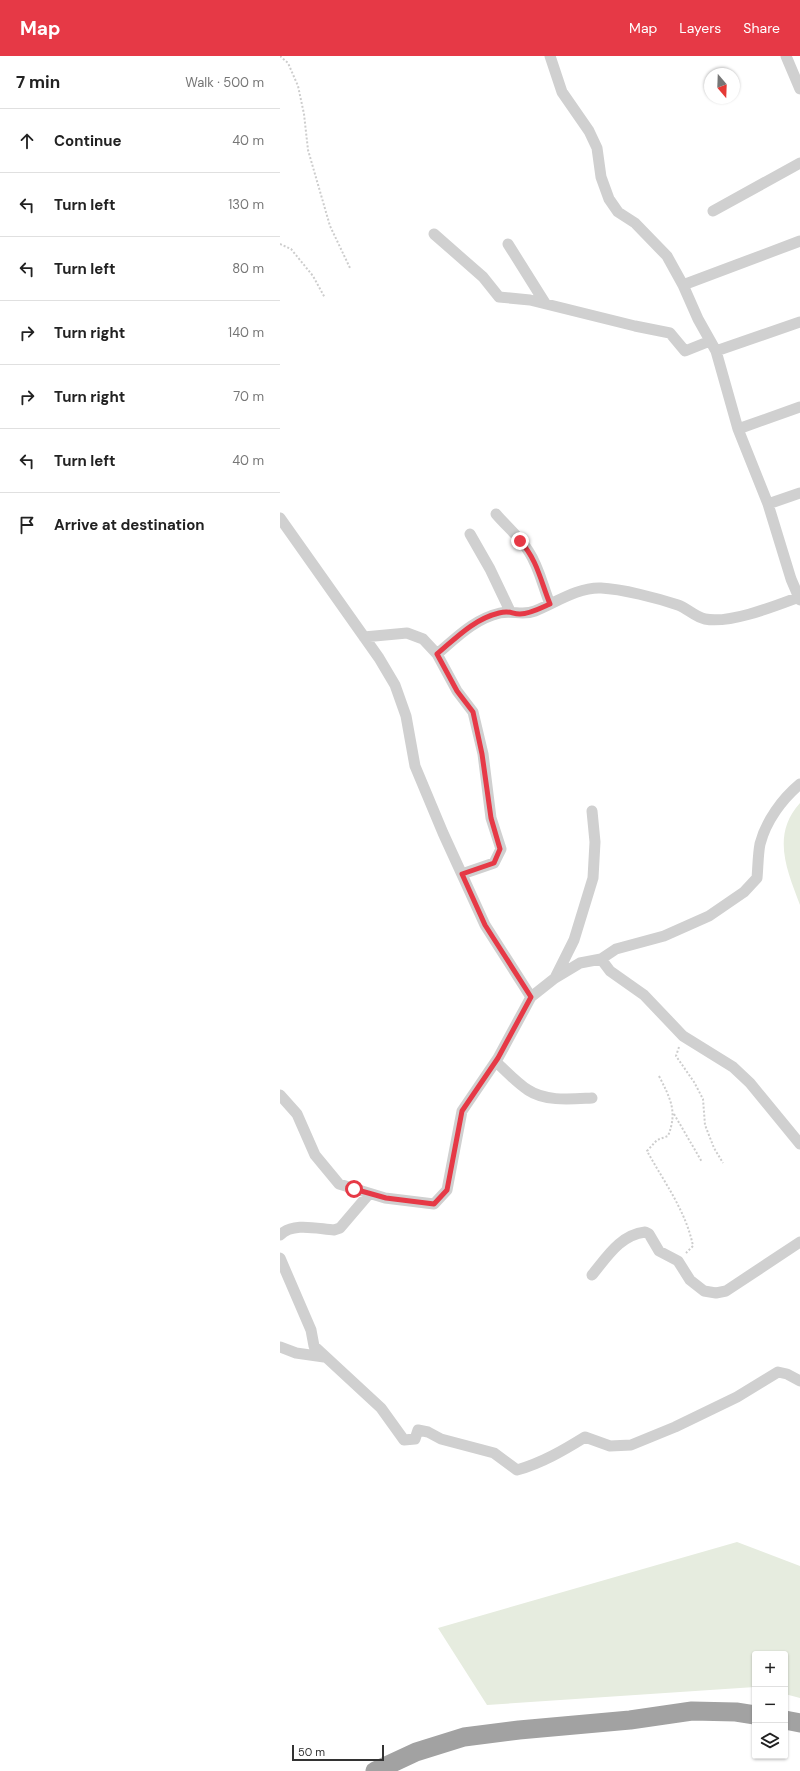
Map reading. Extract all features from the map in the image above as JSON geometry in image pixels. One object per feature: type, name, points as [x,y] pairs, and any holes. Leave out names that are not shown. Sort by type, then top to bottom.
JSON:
[{"type":"highway","points":[[374,1771],[416,1752],[464,1737],[519,1730],[630,1720],[692,1711],[736,1712],[752,1715]]},
{"type":"highway","points":[[788,1721],[800,1723]]},
{"type":"street","points":[[437,654],[475,622],[510,611],[520,614],[533,612],[578,592],[600,588],[636,594],[679,605],[704,619],[723,620],[799,599],[795,577],[738,429],[716,351],[698,319],[683,285],[667,256],[635,223],[618,212],[609,199],[601,177],[597,148],[589,131],[562,92],[550,56]]},
{"type":"street","points":[[786,56],[800,89]]},
{"type":"street","points":[[713,212],[800,163]]},
{"type":"street","points":[[434,234],[483,277],[499,297],[545,303],[635,326],[670,332],[685,351],[710,341]]},
{"type":"street","points":[[683,285],[800,241]]},
{"type":"street","points":[[508,244],[545,303]]},
{"type":"street","points":[[716,351],[800,322]]},
{"type":"street","points":[[738,429],[800,407]]},
{"type":"street","points":[[768,504],[800,493]]},
{"type":"street","points":[[496,514],[529,550],[536,564],[550,604]]},
{"type":"street","points":[[280,518],[364,637],[395,685],[406,716],[415,766],[462,874],[485,925],[531,997]]},
{"type":"street","points":[[470,534],[490,569],[510,611]]},
{"type":"street","points":[[364,637],[407,633],[423,639],[437,654],[457,691],[473,712],[482,754],[491,818],[500,849],[494,863],[462,874]]},
{"type":"street","points":[[280,1095],[297,1114],[315,1155],[339,1184],[386,1198],[434,1204],[447,1190],[462,1111],[496,1062],[531,997],[555,978],[580,963],[601,959],[616,949],[664,936],[709,916],[744,892],[757,878],[760,843],[770,820],[787,795],[800,784]]},
{"type":"street","points":[[555,978],[574,940],[593,878],[595,842],[592,811]]},
{"type":"street","points":[[601,959],[610,971],[644,995],[682,1036],[733,1067],[750,1083],[800,1144]]},
{"type":"street","points":[[496,1062],[529,1091],[542,1096],[564,1099],[592,1098]]},
{"type":"street","points":[[280,1234],[283,1231],[295,1228],[334,1230],[340,1228],[369,1194]]},
{"type":"street","points":[[592,1275],[622,1240],[636,1233],[645,1232],[649,1234],[659,1251],[678,1261],[690,1280],[704,1291],[716,1293],[726,1291],[800,1242]]},
{"type":"street","points":[[280,1258],[311,1330],[314,1346],[324,1357],[381,1408],[404,1440],[415,1439],[418,1430],[428,1432],[441,1439],[494,1453],[518,1470],[559,1453],[586,1438],[610,1446],[631,1445],[675,1427],[737,1397],[778,1372],[787,1374],[800,1382]]},
{"type":"street","points":[[280,1347],[296,1353],[324,1357]]},
{"type":"path","points":[[280,56],[288,64],[298,86],[304,114],[308,150],[330,226],[350,268]]},
{"type":"path","points":[[280,244],[291,249],[313,276],[325,298]]},
{"type":"path","points":[[682,1036],[676,1056],[694,1082],[703,1099],[705,1125],[714,1148],[723,1163]]},
{"type":"path","points":[[659,1076],[670,1099],[674,1113],[702,1162]]},
{"type":"path","points":[[674,1113],[668,1136],[657,1140],[647,1151],[676,1199],[690,1232],[693,1246],[678,1261]]},
{"type":"shaded area","points":[[800,803],[800,905],[790,879],[784,853],[784,840],[786,828],[791,815]]},
{"type":"shaded area","points":[[737,1542],[800,1566],[800,1698],[788,1695],[788,1651],[752,1651],[752,1687],[487,1705],[438,1628]]},
{"type":"route","points":[[354,1189],[386,1198],[434,1204],[447,1190],[462,1111],[498,1058],[531,997],[485,925],[462,874],[494,863],[500,849],[491,818],[482,754],[473,712],[457,691],[437,654],[475,622],[510,611],[520,614],[533,612],[550,604],[536,564],[529,550],[520,541]]}]
